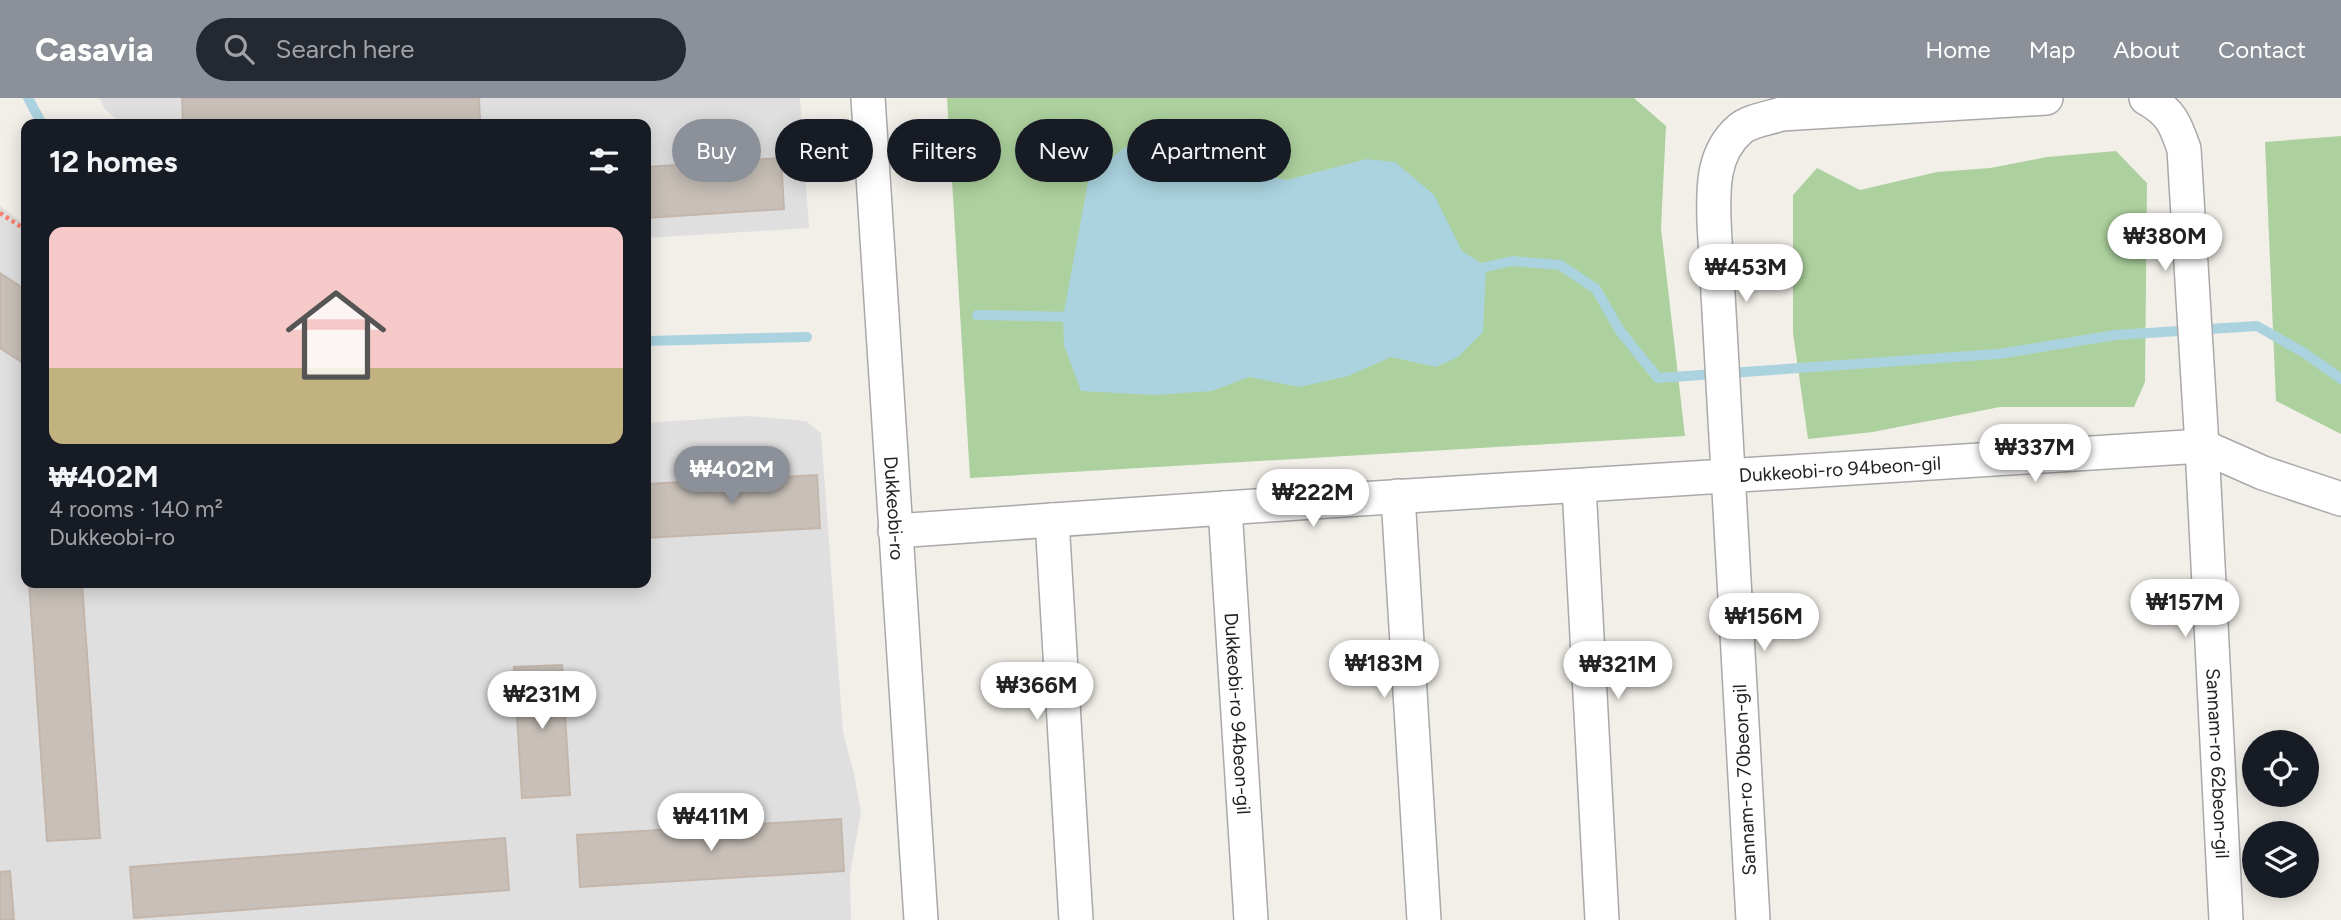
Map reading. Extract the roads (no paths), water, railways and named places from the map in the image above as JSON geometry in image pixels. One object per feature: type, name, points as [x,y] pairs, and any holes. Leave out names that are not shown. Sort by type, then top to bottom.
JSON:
[{"type":"street","name":"Dukkeobi-ro","points":[[868,98],[921,920]]},
{"type":"street","name":"Sannam-ro 70beon-gil","points":[[1753,920],[1714,222],[1713,182],[1724,149],[1741,127],[1782,114],[2046,98]]},
{"type":"street","name":"Sannam-ro 62beon-gil","points":[[2146,98],[2161,106],[2175,121],[2184,149],[2226,920]]},
{"type":"street","name":"Dukkeobi-ro 94beon-gil","points":[[895,531],[1398,496],[2202,446],[2263,473],[2341,499]]},
{"type":"street","points":[[1579,486],[1602,920]]},
{"type":"street","points":[[1398,496],[1424,911]]},
{"type":"street","name":"Dukkeobi-ro 94beon-gil","points":[[1225,508],[1251,920]]},
{"type":"street","points":[[1052,520],[1076,920]]},
{"type":"water","points":[[1127,147],[1127,182],[1291,182],[1291,179],[1366,159],[1395,162],[1434,195],[1462,251],[1486,266],[1483,332],[1458,357],[1436,367],[1391,357],[1348,376],[1299,387],[1249,377],[1212,391],[1155,395],[1081,391],[1064,345],[1063,317],[1088,182],[1113,182],[1113,157]]},
{"type":"waterway","points":[[28,98],[39,119]]},
{"type":"waterway","points":[[1473,270],[1512,261],[1560,265],[1596,289],[1620,331],[1658,378],[1998,354],[2116,335],[2257,326],[2306,354],[2341,379]]},
{"type":"waterway","points":[[977,315],[1075,317]]},
{"type":"waterway","points":[[651,341],[807,337]]}]
